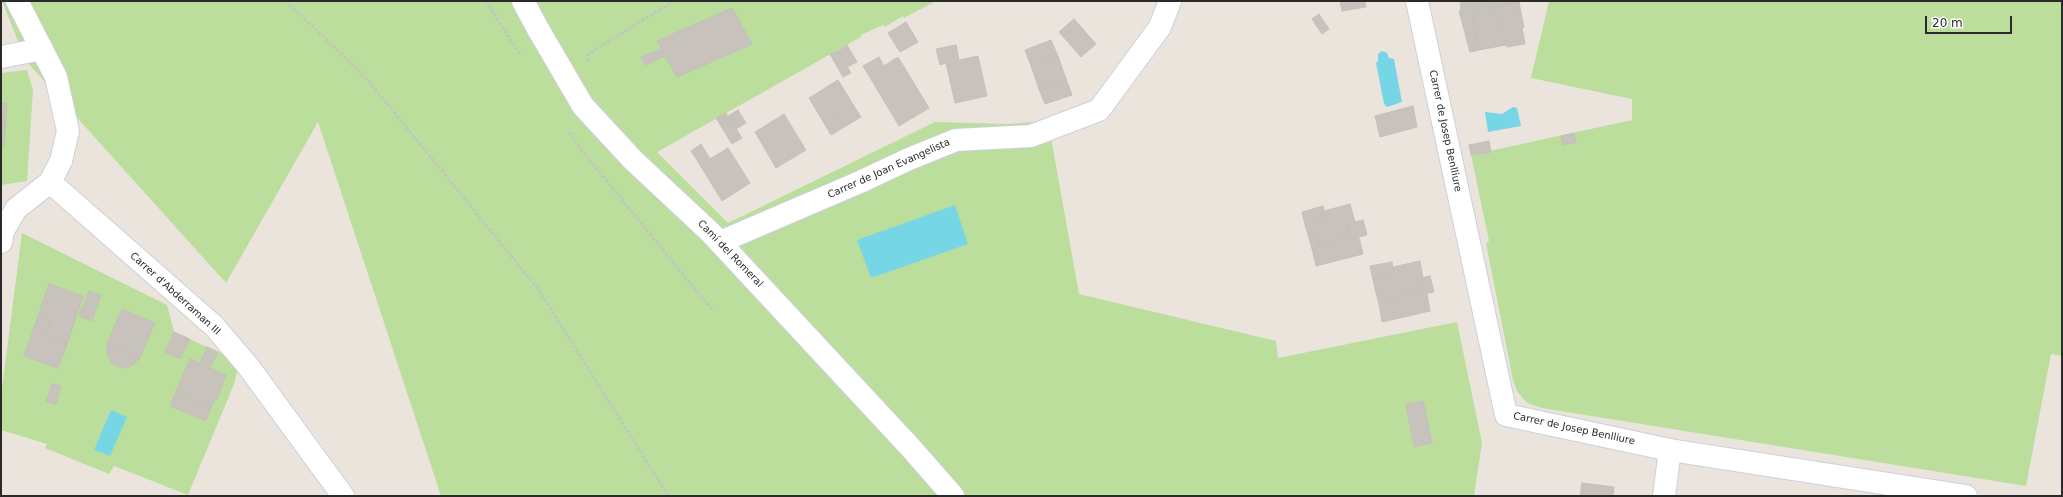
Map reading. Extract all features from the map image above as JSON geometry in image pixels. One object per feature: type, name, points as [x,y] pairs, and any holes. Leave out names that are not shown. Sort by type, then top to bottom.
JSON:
[{"type":"street","points":[[1,242],[3,230],[16,209],[50,182],[60,161],[68,131],[56,77],[17,1]]},
{"type":"street","name":"Camí del Romeral","points":[[523,1],[583,106],[633,160],[720,242],[910,446],[953,496]]},
{"type":"street","name":"Carrer de Joan Evangelista","points":[[720,242],[860,182],[909,159],[956,140],[1031,136],[1099,110],[1160,27],[1170,1]]},
{"type":"street","name":"Carrer de Josep Benlliure","points":[[1417,1],[1506,415],[1670,450],[1966,496]]},
{"type":"street","points":[[1,57],[42,49]]},
{"type":"street","name":"Carrer d'Abderraman III","points":[[50,182],[214,326],[248,366],[344,496]]},
{"type":"street","points":[[1664,496],[1670,450]]},
{"type":"path","points":[[286,1],[367,79],[538,289],[668,496]]},
{"type":"path","points":[[579,148],[588,54],[674,1]]},
{"type":"green space","points":[[2,1],[936,1],[904,18],[903,16],[885,27],[883,25],[861,35],[861,37],[657,152],[728,223],[935,122],[1007,124],[1048,121],[1079,294],[1276,341],[1278,358],[1457,322],[1482,443],[1474,496],[441,496],[318,122],[226,283],[26,61]]},
{"type":"green space","points":[[1549,1],[2062,1],[2062,356],[2051,354],[2026,486],[1542,408],[1527,403],[1517,391],[1513,380],[1486,243],[1489,241],[1471,155],[1632,120],[1632,99],[1531,78]]},
{"type":"green space","points":[[27,70],[33,90],[27,181],[1,185],[1,73]]},
{"type":"green space","points":[[22,233],[167,305],[174,332],[238,361],[239,364],[234,384],[188,495],[114,466],[109,474],[45,448],[47,444],[1,430],[1,396]]},
{"type":"water","points":[[1382,51],[1387,53],[1389,58],[1394,59],[1402,102],[1387,107],[1384,104],[1376,63],[1378,61],[1378,54]]},
{"type":"water","points":[[1513,107],[1517,108],[1521,126],[1488,132],[1485,112],[1502,114]]},
{"type":"water","points":[[955,205],[968,244],[871,278],[857,240]]},
{"type":"water","points":[[111,410],[127,417],[110,456],[94,450]]},
{"type":"building","points":[[1340,1],[1365,1],[1366,7],[1342,11]]},
{"type":"building","points":[[1460,1],[1519,2],[1472,11],[1479,50],[1470,52],[1459,11],[1461,10]]},
{"type":"building","points":[[1519,2],[1521,13],[1494,18],[1492,7]]},
{"type":"building","points":[[1492,7],[1494,18],[1500,17],[1506,45],[1479,50],[1472,11]]},
{"type":"building","points":[[732,8],[752,44],[677,77],[657,41]]},
{"type":"building","points":[[1521,13],[1525,44],[1507,47],[1500,17]]},
{"type":"building","points":[[1319,14],[1329,29],[1322,34],[1312,19]]},
{"type":"building","points":[[1074,19],[1096,44],[1081,57],[1059,32]]},
{"type":"building","points":[[906,22],[918,42],[900,52],[888,33]]},
{"type":"building","points":[[1051,40],[1058,56],[1031,66],[1025,50]]},
{"type":"building","points":[[847,45],[857,62],[847,67],[838,51]]},
{"type":"building","points":[[956,45],[959,60],[978,56],[987,96],[955,103],[946,63],[940,65],[936,49]]},
{"type":"building","points":[[661,49],[665,56],[645,65],[641,57]]},
{"type":"building","points":[[838,51],[851,73],[843,77],[830,54]]},
{"type":"building","points":[[1058,56],[1066,79],[1039,89],[1031,66]]},
{"type":"building","points":[[879,57],[884,66],[898,57],[929,108],[899,126],[863,66]]},
{"type":"building","points":[[1066,79],[1072,95],[1045,104],[1039,89]]},
{"type":"building","points":[[838,80],[854,106],[824,123],[809,98]]},
{"type":"building","points":[[1,103],[7,103],[4,146],[1,146]]},
{"type":"building","points":[[854,106],[861,117],[831,135],[824,123]]},
{"type":"building","points":[[1413,106],[1417,127],[1380,137],[1375,116]]},
{"type":"building","points":[[738,110],[746,123],[736,129],[728,116]]},
{"type":"building","points":[[726,113],[742,138],[732,144],[716,118]]},
{"type":"building","points":[[784,114],[806,150],[776,168],[755,132]]},
{"type":"building","points":[[1574,133],[1576,142],[1563,145],[1561,136]]},
{"type":"building","points":[[1489,141],[1491,152],[1471,155],[1469,145]]},
{"type":"building","points":[[701,144],[710,159],[700,165],[691,151]]},
{"type":"building","points":[[728,148],[750,183],[722,201],[700,165]]},
{"type":"building","points":[[1350,204],[1355,222],[1347,224],[1350,236],[1343,238],[1341,234],[1333,237],[1335,243],[1320,247],[1317,236],[1309,238],[1305,225],[1326,219],[1324,211]]},
{"type":"building","points":[[1323,206],[1326,219],[1305,225],[1302,212]]},
{"type":"building","points":[[1363,220],[1367,235],[1351,239],[1347,224]]},
{"type":"building","points":[[1341,234],[1343,238],[1350,236],[1351,239],[1359,238],[1363,254],[1316,266],[1312,249],[1335,243],[1333,237]]},
{"type":"building","points":[[1317,236],[1320,247],[1312,249],[1309,238]]},
{"type":"building","points":[[1420,261],[1423,278],[1417,279],[1420,293],[1411,295],[1410,291],[1400,293],[1402,299],[1386,302],[1384,291],[1376,293],[1373,280],[1394,275],[1393,267]]},
{"type":"building","points":[[1392,262],[1394,275],[1373,280],[1370,266]]},
{"type":"building","points":[[1430,276],[1434,292],[1420,295],[1417,279]]},
{"type":"building","points":[[49,284],[83,296],[67,344],[46,337],[51,320],[38,316]]},
{"type":"building","points":[[89,291],[101,295],[92,321],[79,316]]},
{"type":"building","points":[[1384,291],[1386,302],[1379,304],[1376,293]]},
{"type":"building","points":[[1410,291],[1411,295],[1420,293],[1420,295],[1427,294],[1430,311],[1382,322],[1379,304],[1402,299],[1400,293]]},
{"type":"building","points":[[122,309],[155,323],[140,358],[107,344]]},
{"type":"building","points":[[38,316],[51,320],[46,337],[67,344],[58,368],[24,356]]},
{"type":"building","points":[[174,332],[190,339],[180,359],[165,352]]},
{"type":"building","points":[[107,344],[140,358],[133,365],[126,368],[112,364],[107,354]]},
{"type":"building","points":[[207,347],[218,352],[210,368],[226,375],[217,400],[215,399],[211,408],[176,392],[190,359],[200,363]]},
{"type":"building","points":[[52,384],[61,386],[56,404],[46,401]]},
{"type":"building","points":[[176,392],[211,408],[206,421],[170,406]]},
{"type":"building","points":[[1423,401],[1432,443],[1414,447],[1406,404]]},
{"type":"building","points":[[1582,483],[1614,487],[1613,496],[1580,496]]}]
